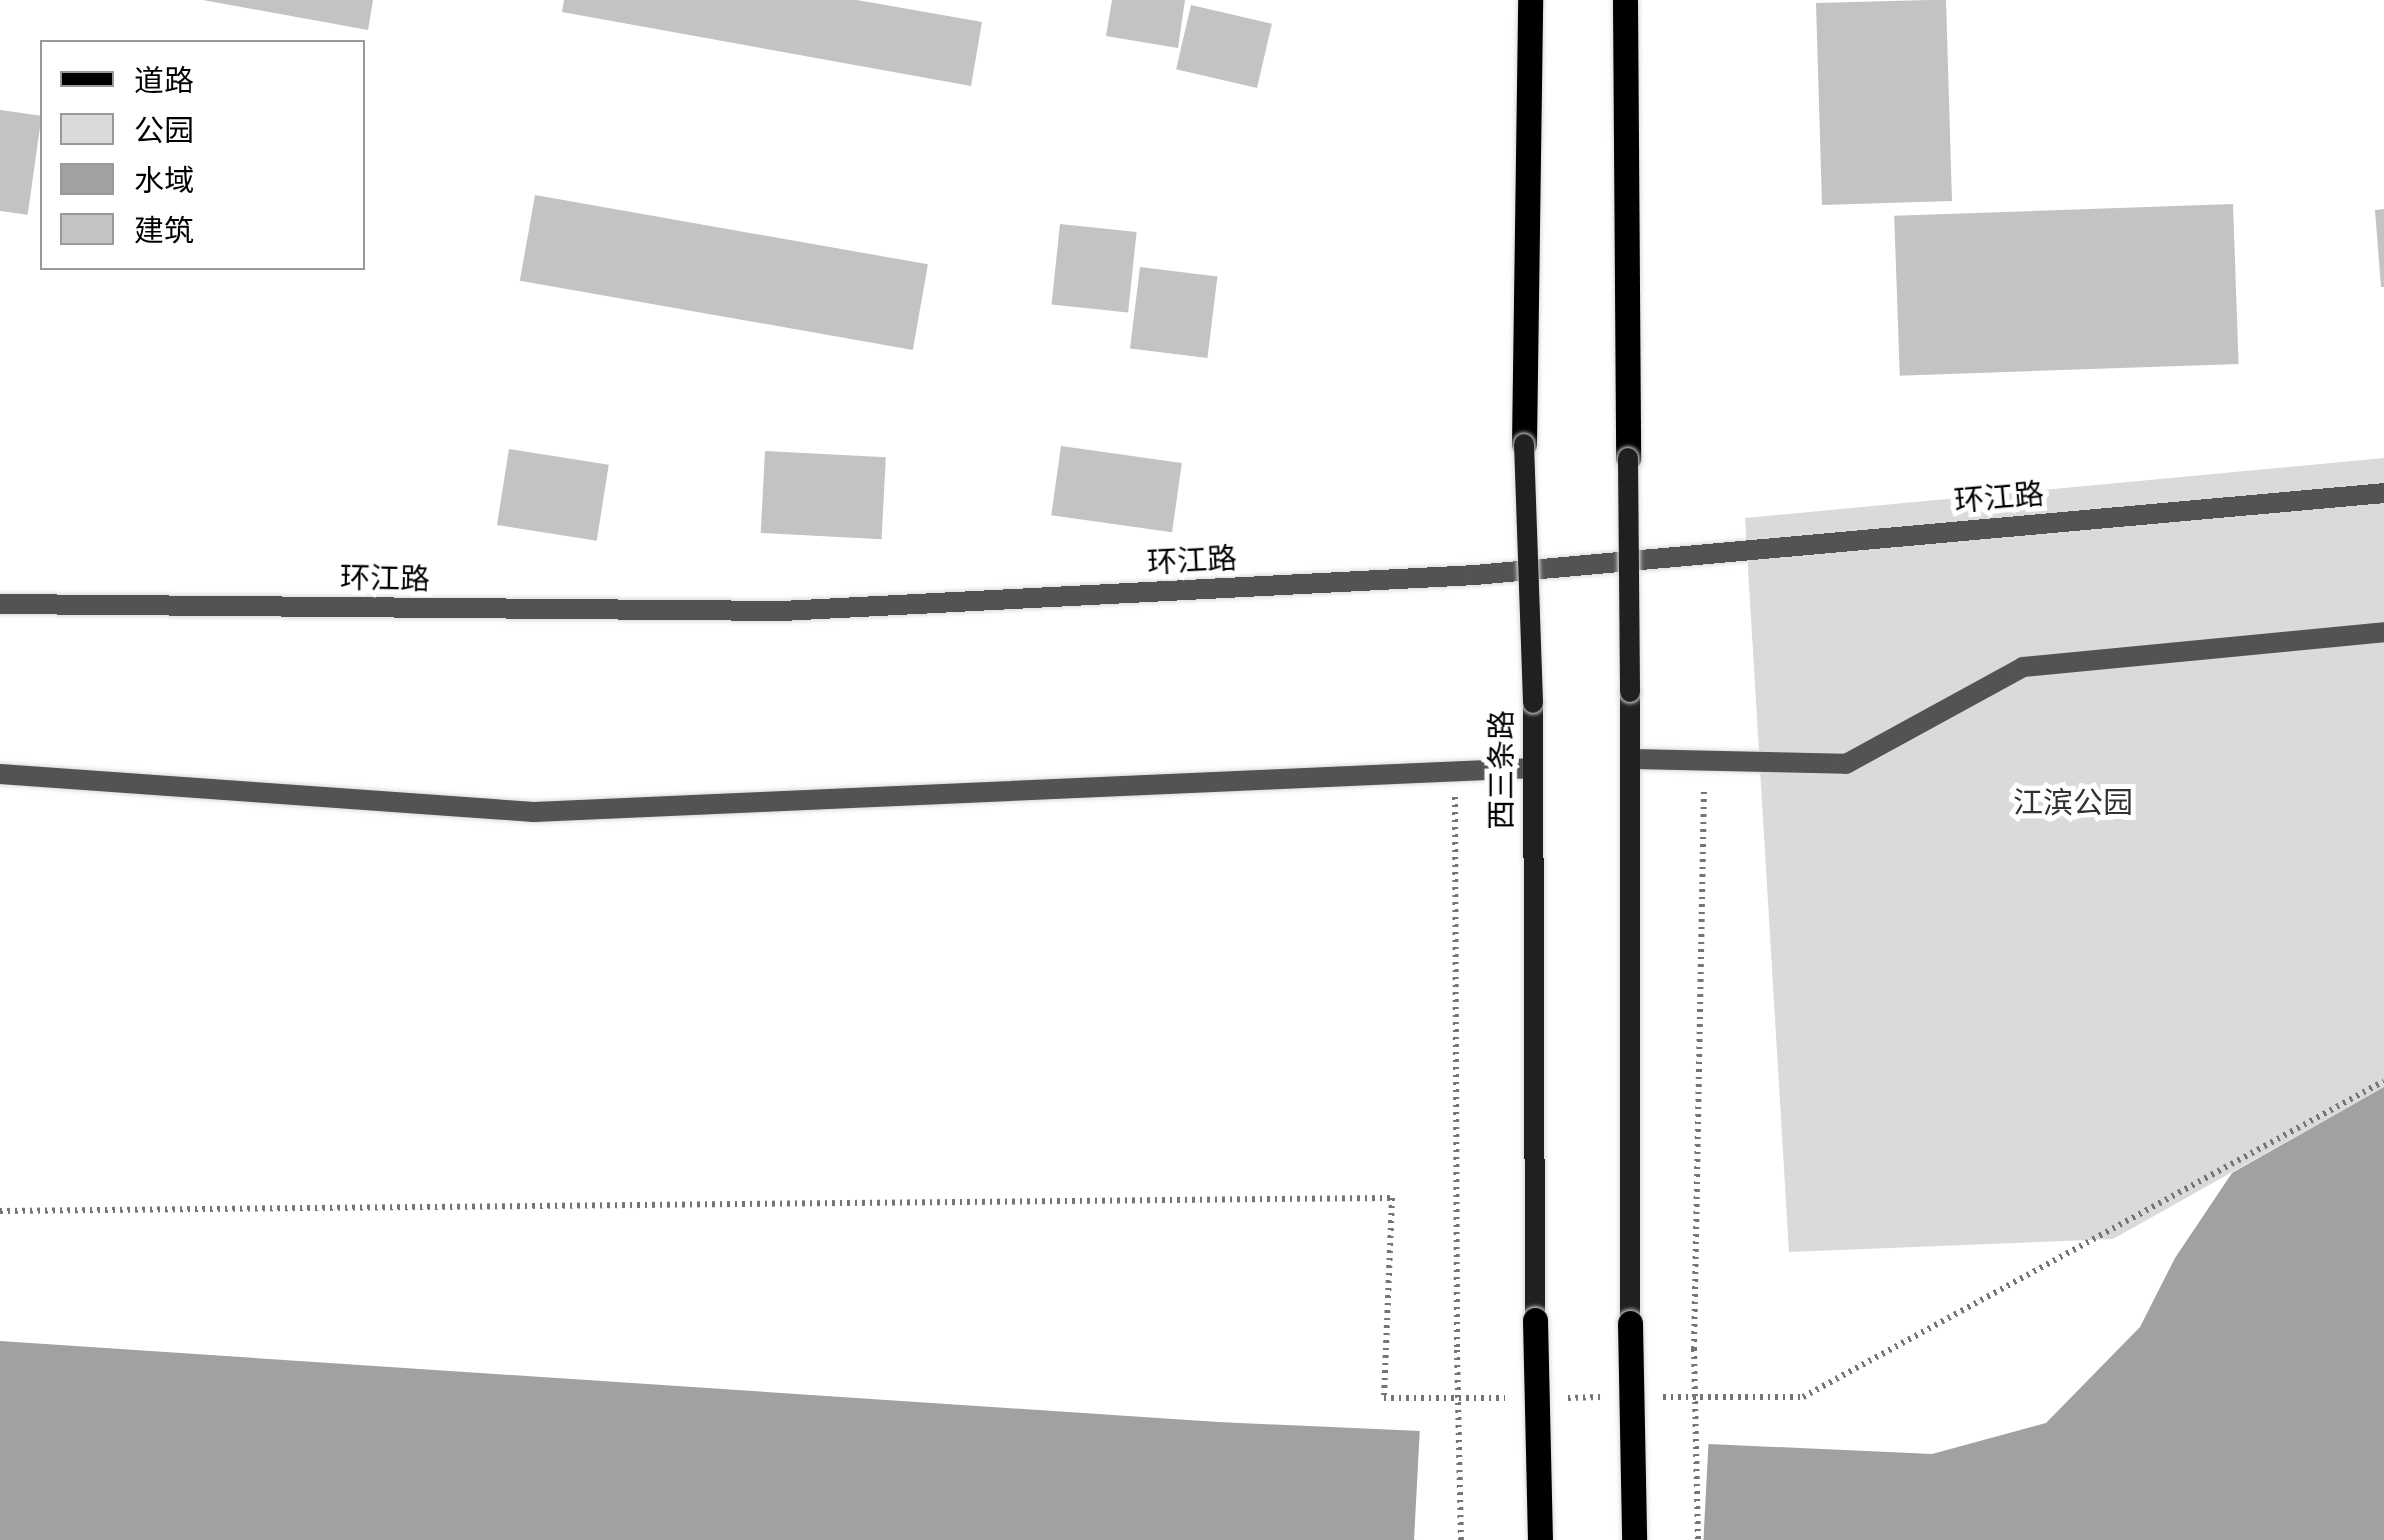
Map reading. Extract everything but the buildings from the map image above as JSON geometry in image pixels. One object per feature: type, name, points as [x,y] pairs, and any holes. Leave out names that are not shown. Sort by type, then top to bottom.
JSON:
[{"type":"main road","name":"西三条路","points":[[1530,0],[1524,444],[1534,703],[1540,1540]]},
{"type":"main road","points":[[1625,0],[1634,1540]]},
{"type":"street","name":"环江路","points":[[0,604],[782,612],[1475,575],[2384,493]]},
{"type":"street","points":[[1632,759],[1846,764],[2024,667],[2384,632]]},
{"type":"street","points":[[0,774],[534,812],[1534,768]]},
{"type":"path","points":[[1698,1540],[1694,1348],[1704,761]]},
{"type":"path","points":[[1454,771],[1460,1540]]},
{"type":"path","points":[[1643,1398],[1803,1397],[2384,1080]]},
{"type":"path","points":[[0,1212],[1392,1198],[1384,1398],[1524,1398]]},
{"type":"path","points":[[1564,1398],[1603,1398]]},
{"type":"green space","name":"江滨公园","points":[[2384,458],[2384,1087],[2113,1239],[1789,1252],[1745,518]]},
{"type":"water","points":[[2384,1087],[2384,1540],[0,1540],[0,1341],[1218,1422],[1932,1454],[2046,1423],[2140,1327],[2175,1258],[2232,1173]]},
{"type":"pier","points":[[1420,1426],[1709,1441],[1703,1540],[1414,1540]]}]
